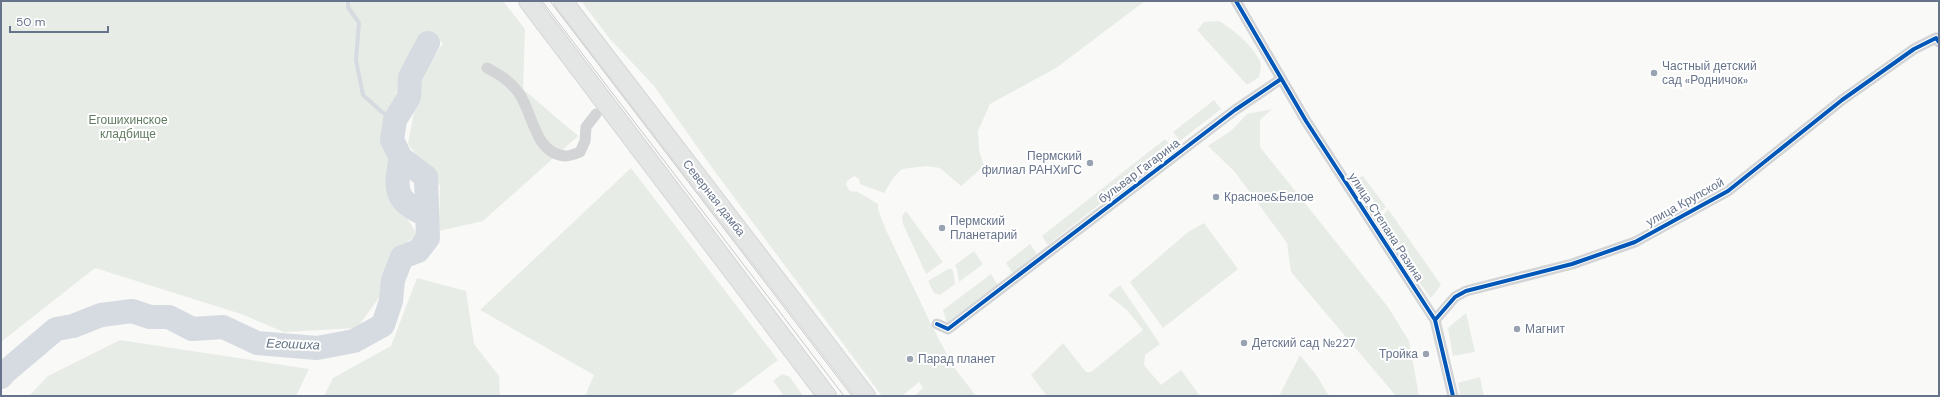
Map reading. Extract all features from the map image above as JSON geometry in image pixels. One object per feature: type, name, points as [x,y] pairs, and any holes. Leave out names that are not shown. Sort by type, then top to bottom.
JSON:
[{"type":"main road","points":[[528,1],[827,396]]},
{"type":"main road","name":"Северная дамба","points":[[562,1],[866,395]]},
{"type":"street","points":[[1236,1],[1281,79]]},
{"type":"street","name":"улица Крупской","points":[[1435,320],[1455,297],[1466,292],[1572,264],[1635,242],[1728,191],[1855,90],[1914,49],[1936,38],[1939,42]]},
{"type":"street","points":[[487,68],[506,77],[519,93],[538,135],[550,152],[565,156],[580,152],[584,141],[586,127],[596,114]]},
{"type":"street","name":"улица Степана Разина","points":[[1281,79],[1306,121],[1435,320],[1453,396]]},
{"type":"street","name":"бульвар Гагарина","points":[[937,324],[948,329],[1235,110],[1281,79]]},
{"type":"green space","name":"Егошихинское кладбище","points":[[1,1],[503,1],[525,29],[523,89],[578,136],[483,221],[439,231],[440,186],[408,144],[420,80],[443,43],[426,33],[406,64],[388,119],[386,142],[393,167],[391,185],[399,205],[417,234],[390,256],[386,288],[357,328],[284,332],[241,314],[95,268],[1,342]]},
{"type":"green space","points":[[581,1],[1145,1],[1056,68],[990,104],[978,131],[979,150],[984,166],[961,186],[940,168],[926,166],[902,169],[894,177],[884,193],[860,184],[859,179],[854,176],[847,181],[846,185],[850,191],[858,192],[878,204],[878,209],[885,228],[931,324],[953,366],[976,396],[914,396],[923,388],[919,382],[902,396],[882,396],[713,169],[654,86],[610,39]]},
{"type":"green space","points":[[1219,21],[1242,38],[1257,55],[1261,63],[1259,77],[1247,85],[1197,30],[1204,22]]},
{"type":"green space","points":[[1214,100],[1221,109],[1180,141],[1173,132]]},
{"type":"green space","points":[[1272,109],[1260,120],[1260,147],[1388,307],[1409,341],[1419,396],[1396,396],[1291,272],[1287,243],[1235,172],[1208,146],[1232,130],[1247,114]]},
{"type":"green space","points":[[1165,139],[1172,147],[1048,245],[1042,236]]},
{"type":"green space","points":[[631,168],[778,360],[730,396],[585,396],[594,375],[480,310]]},
{"type":"green space","points":[[1363,176],[1386,207],[1381,211],[1357,178]]},
{"type":"green space","points":[[1388,209],[1441,285],[1431,298],[1381,232],[1389,224],[1383,215]]},
{"type":"green space","points":[[906,211],[943,262],[926,274],[903,224],[902,216]]},
{"type":"green space","points":[[1204,223],[1238,269],[1163,328],[1130,282],[1188,232]]},
{"type":"green space","points":[[1030,244],[1037,254],[1013,273],[1006,263]]},
{"type":"green space","points":[[974,251],[983,264],[959,282],[955,265]]},
{"type":"green space","points":[[950,268],[953,271],[955,284],[940,295],[934,293],[928,281]]},
{"type":"green space","points":[[991,274],[998,285],[947,323],[943,310]]},
{"type":"green space","points":[[417,278],[466,291],[474,344],[499,376],[500,396],[324,396],[333,378],[391,346]]},
{"type":"green space","points":[[1120,285],[1160,344],[1145,355],[1144,365],[1161,385],[1181,370],[1200,396],[1047,396],[1031,375],[1063,343],[1086,372],[1091,372],[1143,330],[1127,310],[1108,295]]},
{"type":"green space","points":[[1466,313],[1475,352],[1453,356],[1448,328]]},
{"type":"green space","points":[[120,340],[309,369],[296,396],[29,396],[48,376]]},
{"type":"green space","points":[[1300,355],[1317,376],[1329,396],[1279,396]]},
{"type":"green space","points":[[782,374],[790,377],[803,396],[784,396],[773,381]]},
{"type":"green space","points":[[1480,377],[1484,396],[1460,396],[1458,383]]},
{"type":"waterway","points":[[348,1],[348,7],[359,23],[356,60],[363,95],[382,112],[395,120]]},
{"type":"waterway","name":"Егошиха","points":[[1,377],[56,329],[73,326],[101,315],[132,311],[150,317],[169,317],[192,329],[223,327],[257,343],[317,348],[354,341],[383,325],[391,301],[393,280],[402,257],[418,251],[428,238],[426,177],[401,158],[392,140],[395,120],[409,97],[410,77],[428,43]]},
{"type":"waterway","points":[[401,158],[398,178],[399,193],[408,205],[426,215]]},
{"type":"tram line","points":[[542,1],[844,396]]},
{"type":"tram line","points":[[550,1],[852,396]]},
{"type":"cycle path","points":[[1236,1],[1306,121],[1435,320],[1453,396]]},
{"type":"cycle path","points":[[1435,320],[1455,297],[1466,291],[1572,264],[1635,242],[1728,191],[1842,100],[1914,49],[1936,38],[1939,42]]},
{"type":"cycle path","points":[[937,324],[948,329],[1235,110],[1281,79]]},
{"type":"place","name":"Частный детский сад «Родничок»","points":[[1654,73]]},
{"type":"place","name":"Пермский филиал РАНХиГС","points":[[1090,163]]},
{"type":"place","name":"Красное&Белое","points":[[1216,197]]},
{"type":"place","name":"Пермский Планетарий","points":[[942,228]]},
{"type":"place","name":"Магнит","points":[[1517,329]]},
{"type":"place","name":"Детский сад №227","points":[[1244,343]]},
{"type":"place","name":"Тройка","points":[[1426,354]]},
{"type":"place","name":"Парад планет","points":[[910,359]]}]
